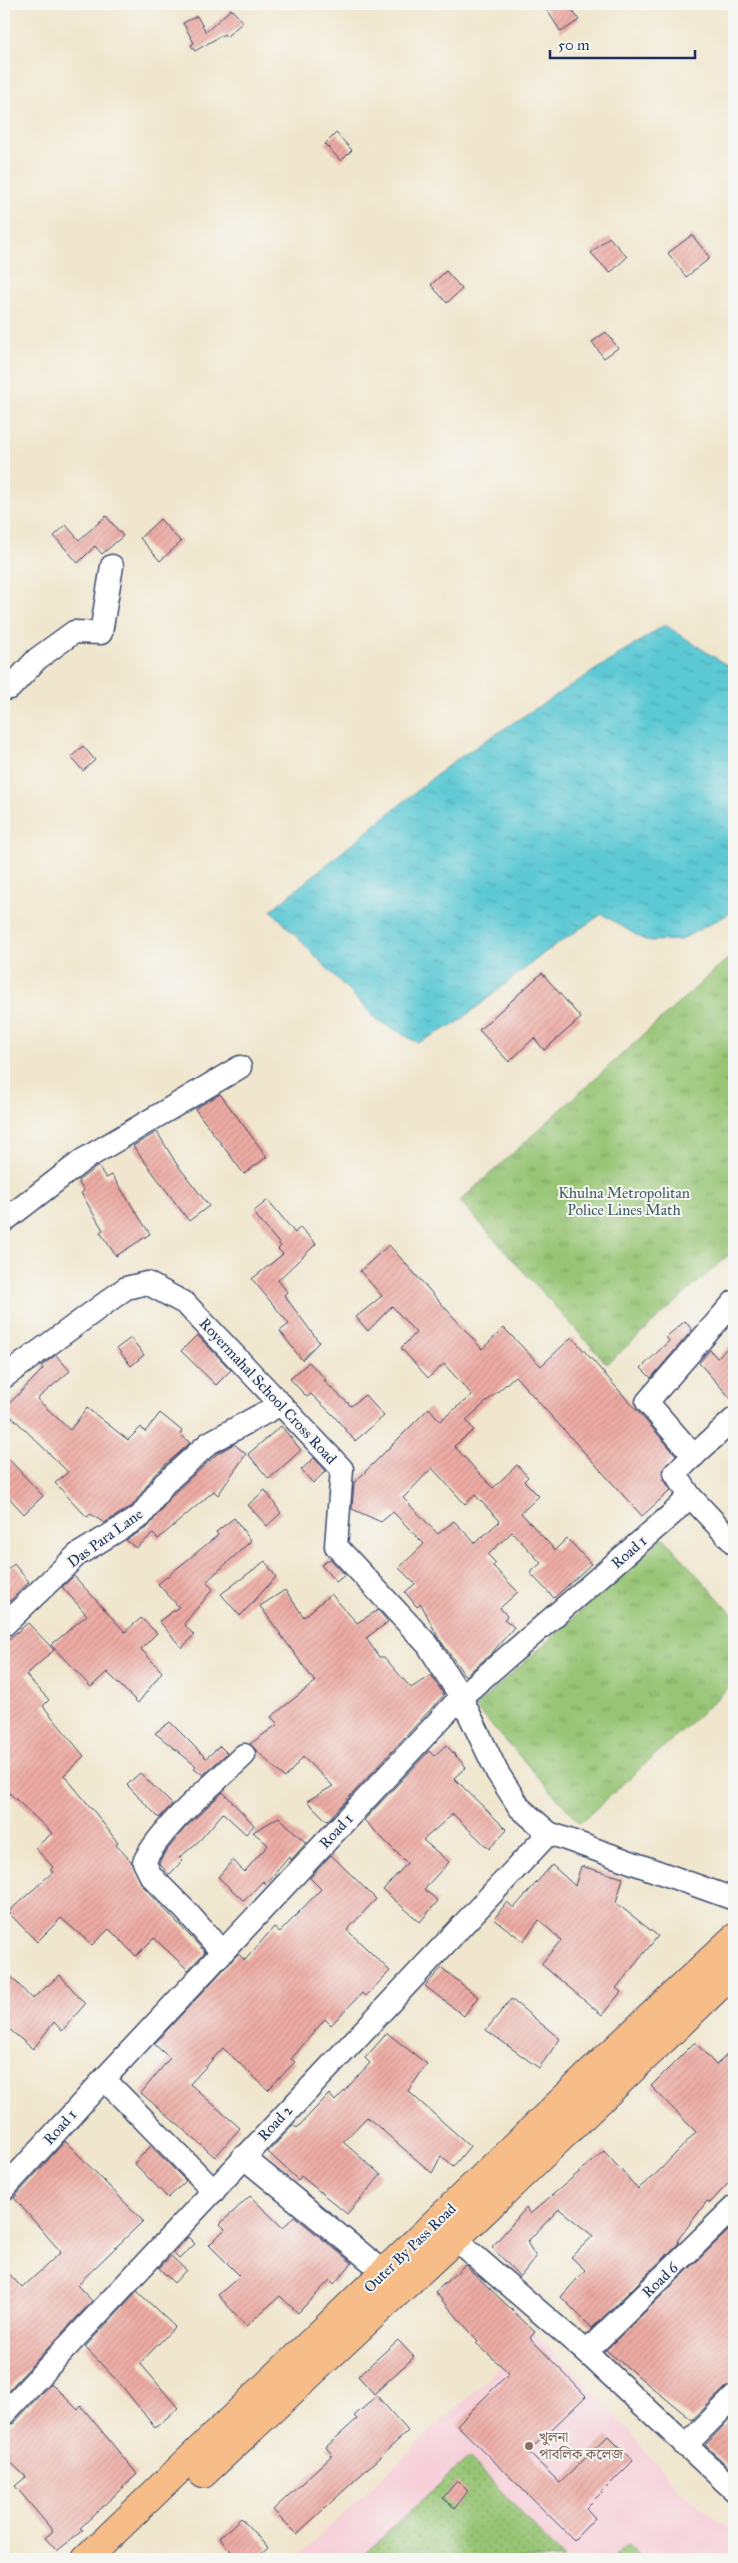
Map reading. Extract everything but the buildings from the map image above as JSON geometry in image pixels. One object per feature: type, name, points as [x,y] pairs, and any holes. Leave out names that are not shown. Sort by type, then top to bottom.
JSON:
[{"type":"main road","name":"Outer By Pass Road","points":[[86,2559],[603,2061],[734,1938]]},
{"type":"main road","name":"Outer By Pass Road","points":[[113,2559],[455,2239],[734,1972]]},
{"type":"street","points":[[4,689],[10,688],[37,659],[74,632],[101,633],[112,566]]},
{"type":"street","points":[[4,1221],[83,1160],[240,1067]]},
{"type":"street","name":"Royermahal School Cross Road","points":[[4,1377],[126,1288],[147,1283],[186,1304],[342,1469],[336,1546],[428,1645],[461,1697],[497,1772],[520,1808],[549,1833]]},
{"type":"street","points":[[694,1456],[647,1402],[734,1302]]},
{"type":"street","name":"Das Para Lane","points":[[4,1625],[77,1555],[141,1516],[164,1484],[209,1443],[281,1404]]},
{"type":"street","points":[[734,1419],[675,1473],[690,1496],[734,1543]]},
{"type":"street","name":"Road 1","points":[[4,2189],[104,2078],[461,1697],[672,1514],[690,1496]]},
{"type":"street","points":[[222,1952],[186,1911],[151,1876],[144,1862],[151,1849],[189,1807],[244,1755]]},
{"type":"street","points":[[549,1833],[734,1899]]},
{"type":"street","name":"Road 2","points":[[4,2414],[214,2191],[243,2157],[549,1833]]},
{"type":"street","points":[[104,2078],[214,2191]]},
{"type":"street","points":[[243,2157],[384,2272]]},
{"type":"street","name":"Road 6","points":[[586,2352],[734,2208]]},
{"type":"street","points":[[455,2239],[586,2352],[734,2490]]},
{"type":"street","points":[[685,2446],[734,2397]]},
{"type":"shaded area","name":"খুলনা পাবলিক কলেজ","points":[[535,2334],[604,2401],[679,2491],[734,2531],[734,2559],[295,2559]]},
{"type":"green space","name":"Khulna Metropolitan Police Lines Math","points":[[733,954],[734,1250],[607,1364],[460,1201]]},
{"type":"green space","points":[[663,1537],[734,1616],[734,1683],[580,1823],[475,1707]]},
{"type":"green space","points":[[469,2457],[564,2559],[359,2559]]},
{"type":"green space","points":[[628,2543],[643,2559],[611,2559]]},
{"type":"water","points":[[665,625],[734,670],[734,911],[680,940],[646,941],[602,914],[544,953],[457,1023],[418,1043],[375,1018],[271,910],[451,763]]},
{"type":"place","name":"খুলনা পাবলিক কলেজ","points":[[529,2446]]}]
